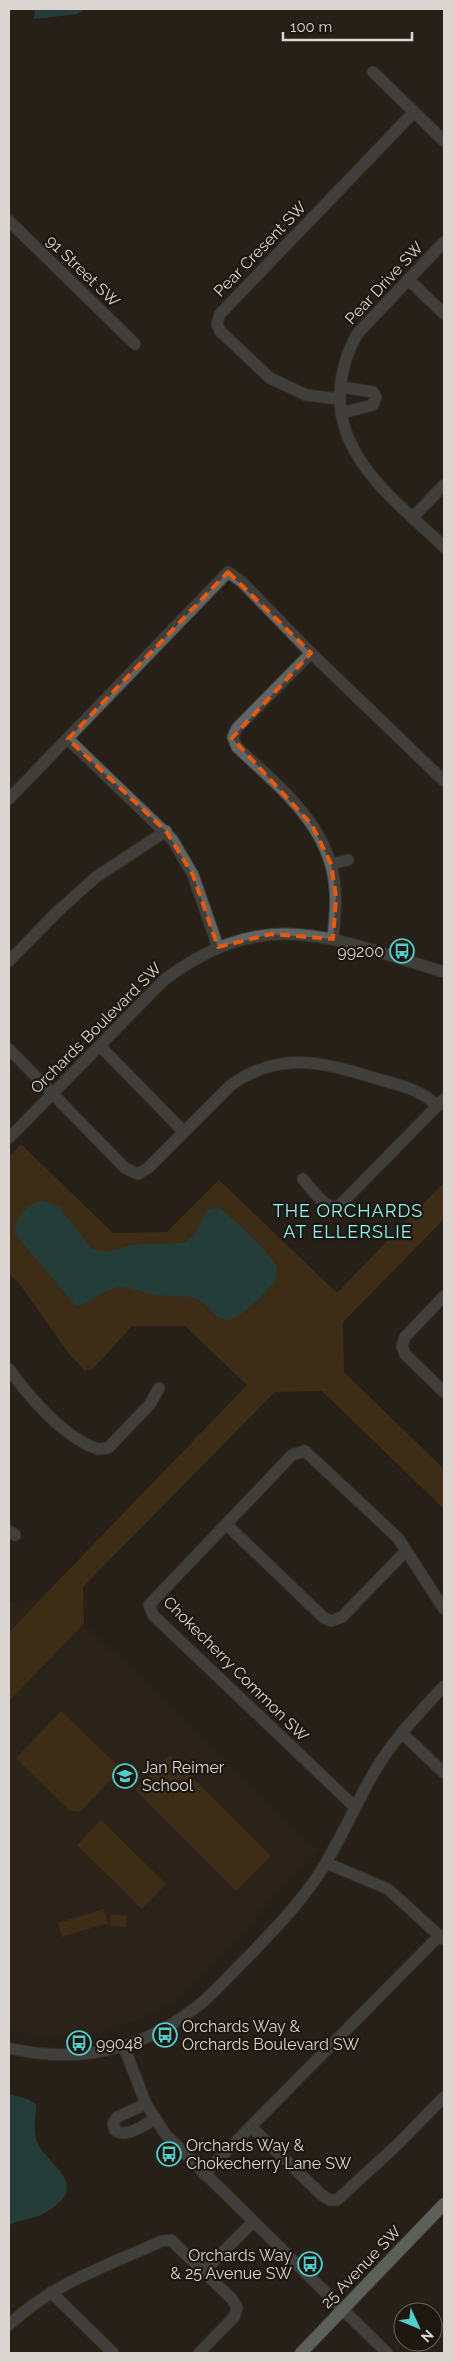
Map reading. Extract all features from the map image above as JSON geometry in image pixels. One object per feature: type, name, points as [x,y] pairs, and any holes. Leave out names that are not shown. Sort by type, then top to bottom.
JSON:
[{"type":"main road","name":"25 Avenue SW","points":[[301,2353],[444,2204]]},
{"type":"street","points":[[373,72],[444,141]]},
{"type":"street","name":"Pear Cresent SW","points":[[340,399],[306,395],[270,378],[220,331],[217,319],[414,112]]},
{"type":"street","name":"91 Street SW","points":[[9,221],[135,344]]},
{"type":"street","name":"Pear Drive SW","points":[[444,242],[358,333],[350,346],[344,366],[340,399],[344,430],[358,457],[382,486],[444,547]]},
{"type":"street","points":[[408,279],[444,314]]},
{"type":"street","points":[[341,387],[367,390],[373,392],[376,397],[373,405],[342,413]]},
{"type":"street","points":[[413,517],[444,485]]},
{"type":"street","points":[[9,799],[228,572],[242,582],[311,653],[444,781]]},
{"type":"street","points":[[311,653],[237,728],[232,737],[237,747],[304,812],[319,836],[331,864],[336,897],[333,939]]},
{"type":"street","points":[[68,739],[166,831],[194,875],[218,947]]},
{"type":"street","points":[[9,961],[57,912],[86,886],[166,831]]},
{"type":"street","points":[[331,864],[348,860]]},
{"type":"street","name":"Orchards Boulevard SW","points":[[9,1138],[164,980],[193,960],[218,947],[270,934],[302,934],[333,939],[444,972]]},
{"type":"street","points":[[100,1046],[184,1132]]},
{"type":"street","points":[[9,1049],[54,1093],[125,1168],[138,1174],[148,1168],[221,1095],[245,1076],[256,1070],[285,1062],[304,1061],[326,1064],[407,1088],[441,1103],[339,1206],[327,1205],[303,1179]]},
{"type":"street","points":[[444,1296],[405,1337],[402,1346],[404,1354],[444,1392]]},
{"type":"street","points":[[9,1369],[43,1410],[68,1431],[98,1449],[108,1448],[113,1443],[150,1404],[159,1388]]},
{"type":"street","name":"Chokecherry Common SW","points":[[355,1807],[150,1611],[149,1605],[292,1455],[305,1450],[393,1533],[444,1609]]},
{"type":"street","points":[[226,1524],[324,1618],[331,1621],[342,1617],[406,1551]]},
{"type":"street","points":[[9,2048],[51,2056],[65,2056],[97,2053],[124,2047],[168,2027],[204,2001],[290,1913],[326,1863],[374,1772],[402,1733],[444,1686]]},
{"type":"street","points":[[402,1733],[444,1773]]},
{"type":"street","points":[[204,2174],[442,1938],[388,1889],[326,1863]]},
{"type":"street","points":[[124,2047],[146,2104],[172,2142],[387,2353]]},
{"type":"street","points":[[251,2127],[323,2196],[330,2200],[337,2200],[398,2144],[444,2097]]},
{"type":"street","points":[[146,2104],[117,2118],[114,2124],[115,2130],[120,2133],[126,2133],[155,2119]]},
{"type":"street","points":[[204,2271],[252,2222]]},
{"type":"street","points":[[9,2325],[32,2304],[51,2292],[167,2240],[178,2244],[232,2299],[237,2308],[234,2317],[199,2353]]},
{"type":"street","points":[[51,2292],[113,2353]]},
{"type":"highlighted area","points":[[228,572],[311,653],[232,738],[312,825],[331,864],[336,897],[333,939],[271,934],[218,947],[193,875],[166,831],[68,739]]},
{"type":"shaded area","points":[[21,1144],[113,1233],[167,1232],[219,1180],[337,1293],[444,1182],[444,1219],[343,1322],[344,1372],[444,1469],[444,1509],[322,1391],[275,1392],[83,1587],[84,1624],[9,1701],[9,1632],[247,1385],[185,1326],[132,1326],[93,1369],[85,1371],[69,1354],[19,1283],[9,1274],[9,1157]]},
{"type":"shaded area","points":[[40,1600],[9,1632],[9,1602]]},
{"type":"shaded area","name":"Jan Reimer School","points":[[84,1624],[318,1850],[192,1986],[169,2004],[144,2018],[90,2034],[36,2036],[9,2030],[9,1701]]},
{"type":"shaded area","points":[[61,1711],[121,1769],[80,1812],[70,1811],[16,1758]]},
{"type":"shaded area","points":[[170,1755],[271,1856],[236,1891],[135,1790]]},
{"type":"shaded area","points":[[101,1820],[166,1884],[142,1909],[77,1845]]},
{"type":"shaded area","points":[[104,1909],[108,1923],[62,1937],[58,1923]]},
{"type":"shaded area","points":[[111,1914],[127,1916],[126,1927],[109,1925]]},
{"type":"water","points":[[35,9],[86,9],[77,14],[34,19]]},
{"type":"water","points":[[43,1200],[59,1207],[92,1249],[108,1252],[131,1245],[184,1243],[195,1234],[202,1218],[209,1210],[218,1207],[249,1234],[273,1260],[277,1267],[276,1281],[245,1311],[238,1316],[225,1320],[218,1317],[204,1303],[195,1299],[155,1295],[125,1287],[109,1290],[82,1305],[76,1306],[15,1234],[17,1222],[26,1208]]},
{"type":"water","points":[[9,2094],[27,2099],[36,2104],[36,2139],[41,2149],[63,2175],[67,2184],[66,2193],[60,2202],[45,2213],[9,2225]]},
{"type":"place","name":"99200","points":[[402,951]]},
{"type":"place","name":"Jan Reimer School","points":[[125,1776]]},
{"type":"place","name":"Orchards Way & Orchards Boulevard SW","points":[[165,2035]]},
{"type":"place","name":"99048","points":[[79,2043]]},
{"type":"place","name":"Orchards Way & Chokecherry Lane SW","points":[[169,2154]]},
{"type":"place","name":"Orchards Way & 25 Avenue SW","points":[[310,2264]]},
{"type":"district","name":"THE ORCHARDS AT ELLERSLIE","points":[[348,1220]]}]
